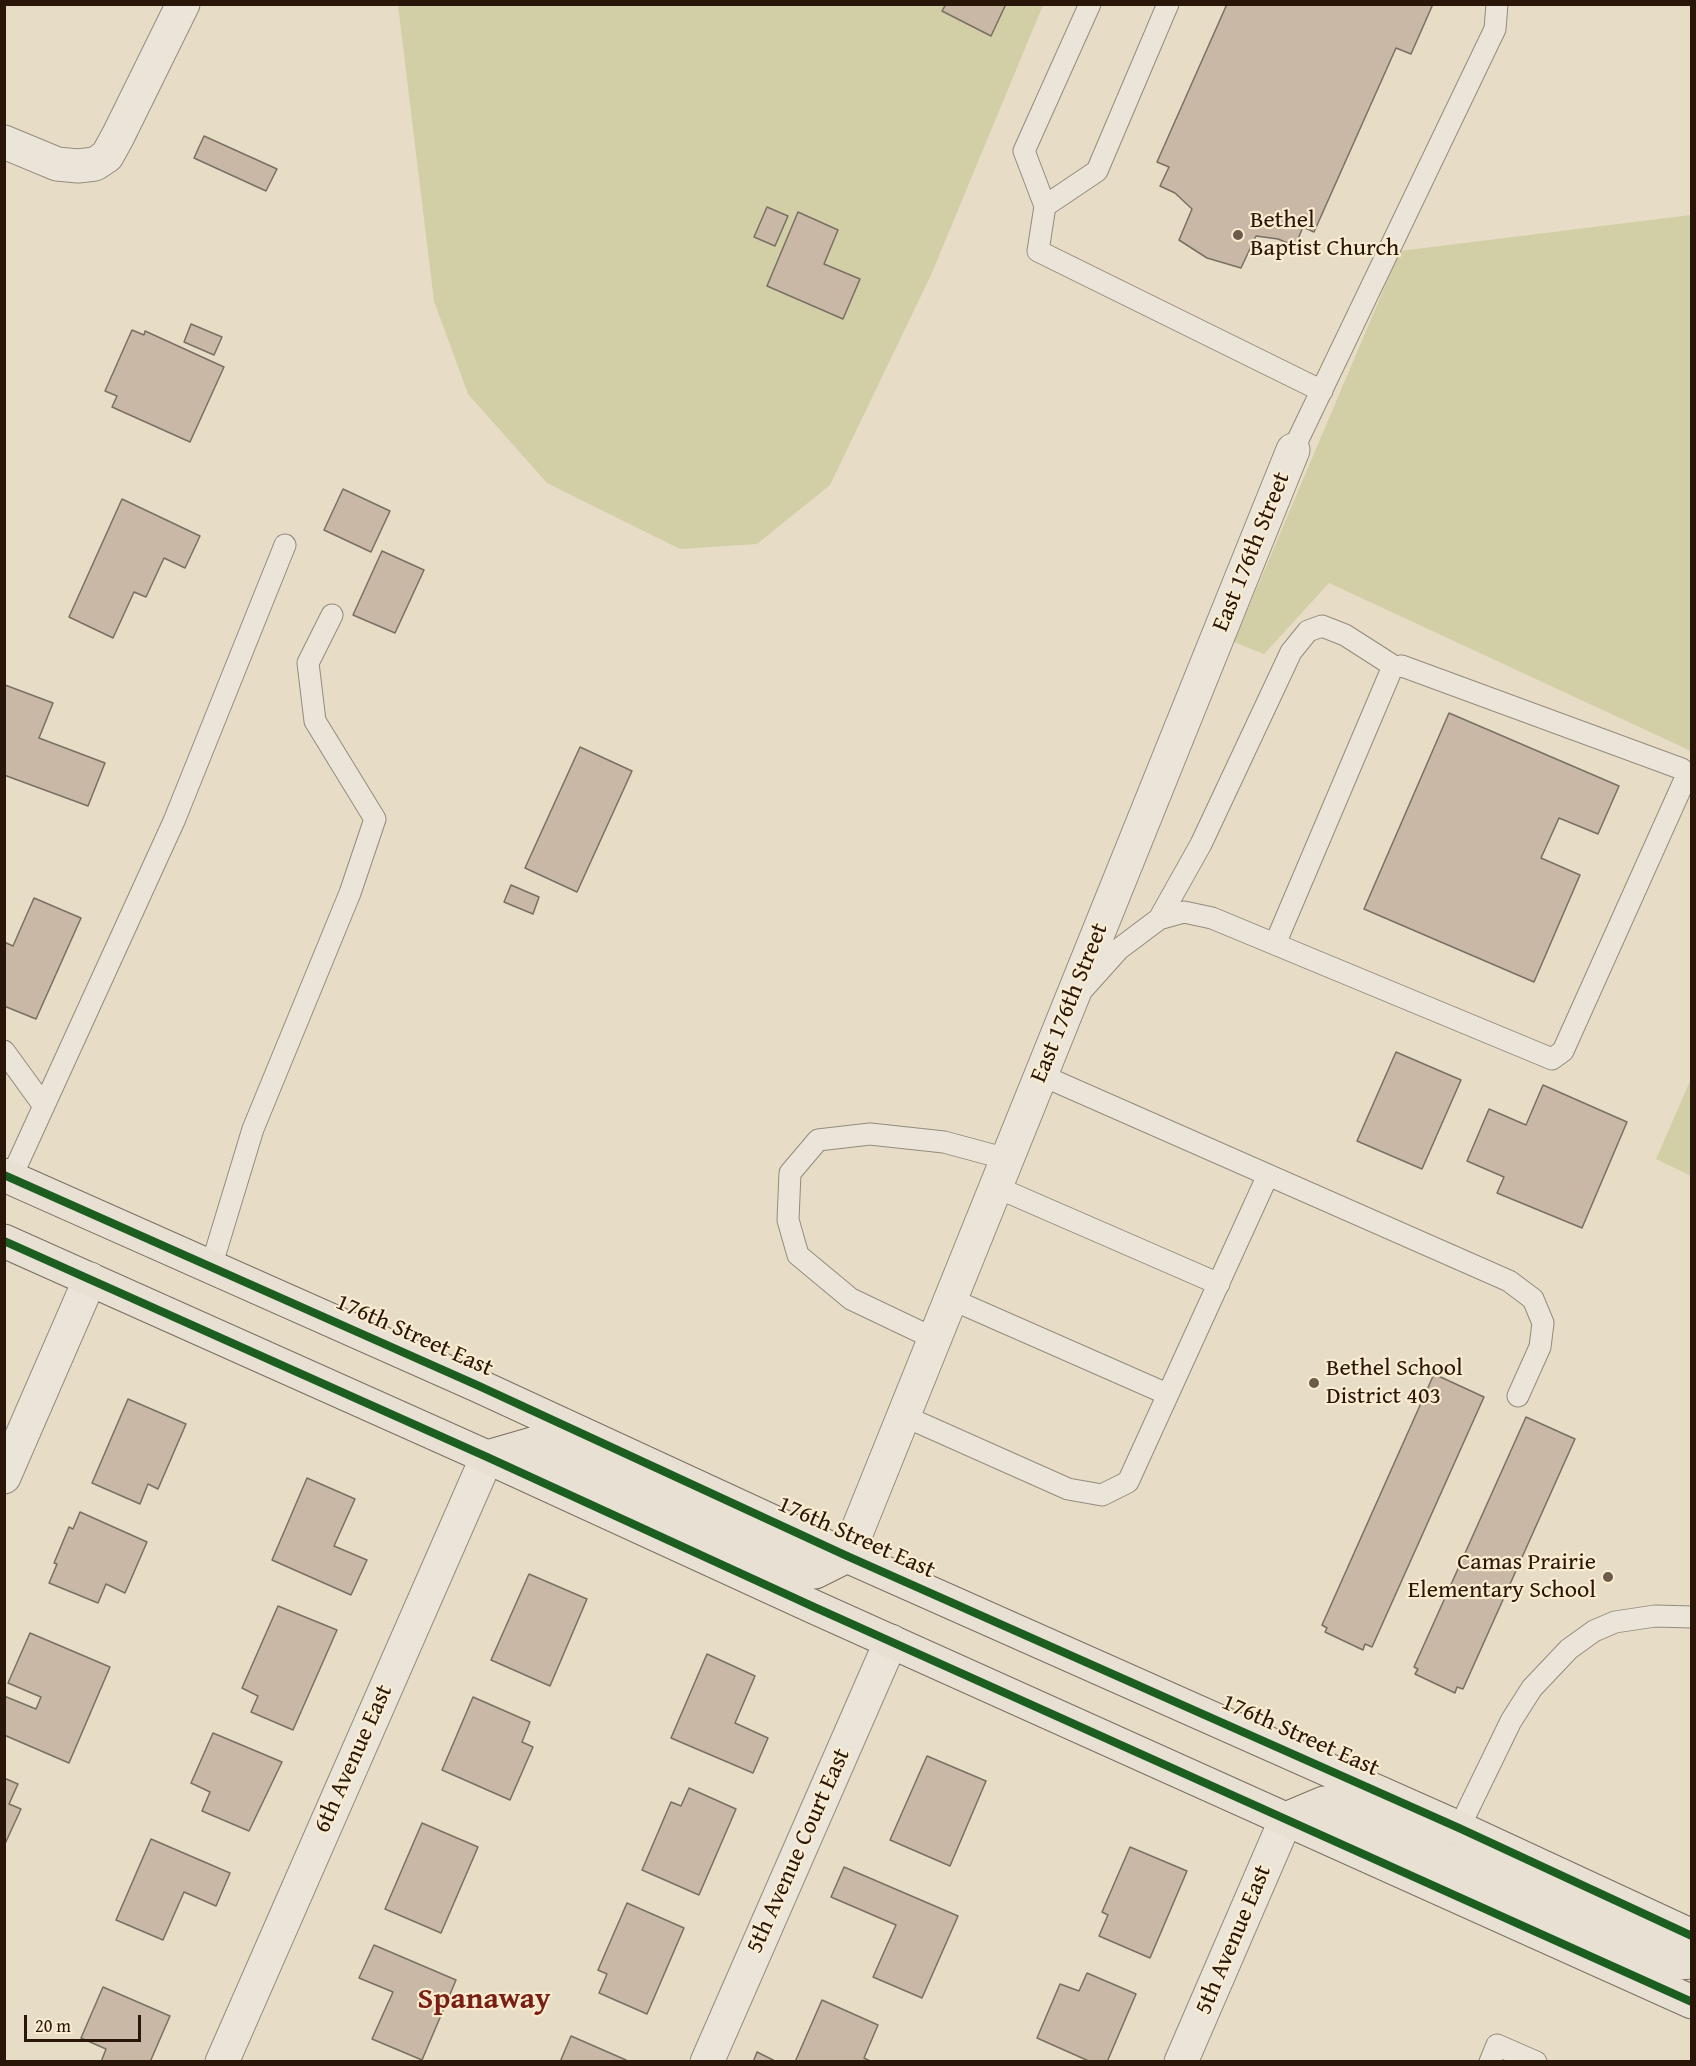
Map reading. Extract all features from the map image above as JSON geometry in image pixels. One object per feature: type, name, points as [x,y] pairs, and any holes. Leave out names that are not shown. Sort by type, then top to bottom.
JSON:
[{"type":"main road","name":"176th Street East","points":[[8,1177],[469,1381],[847,1556],[1459,1828],[1692,1936]]},
{"type":"main road","points":[[4,1241],[1692,2002]]},
{"type":"main road","points":[[487,1457],[532,1444],[815,1572],[847,1556]]},
{"type":"main road","points":[[1286,1819],[1324,1803],[1677,1963],[1692,1962]]},
{"type":"street","points":[[4,142],[57,164],[78,166],[95,164],[106,156],[183,4]]},
{"type":"street","name":"East 176th Street","points":[[847,1556],[1293,450]]},
{"type":"street","points":[[4,1477],[90,1279]]},
{"type":"street","name":"6th Avenue East","points":[[222,2061],[487,1457]]},
{"type":"street","name":"5th Avenue Court East","points":[[707,2061],[891,1641]]},
{"type":"street","name":"5th Avenue East","points":[[1181,2061],[1286,1819]]},
{"type":"lane","points":[[1090,4],[1024,151],[1045,206],[1038,251],[1322,391]]},
{"type":"lane","points":[[1045,206],[1097,171],[1167,4]]},
{"type":"lane","points":[[1293,450],[1495,29],[1497,4]]},
{"type":"lane","points":[[8,1177],[44,1106],[174,821],[285,545]]},
{"type":"lane","points":[[211,1267],[253,1129],[350,893],[375,819],[315,720],[308,663],[332,615]]},
{"type":"lane","points":[[1065,1016],[1089,980],[1112,957],[1159,919],[1201,844],[1291,652],[1308,631],[1322,626],[1345,635],[1395,667]]},
{"type":"lane","points":[[1159,919],[1184,912],[1212,918],[1552,1059],[1563,1051],[1686,777],[1682,769],[1402,666],[1395,667],[1391,671],[1275,944]]},
{"type":"lane","points":[[4,1051],[44,1106]]},
{"type":"lane","points":[[1041,1076],[1509,1281],[1533,1299],[1543,1323],[1540,1347],[1518,1395]]},
{"type":"lane","points":[[934,1339],[851,1299],[798,1255],[788,1220],[790,1173],[818,1140],[870,1134],[944,1142],[1219,1284]]},
{"type":"lane","points":[[904,1416],[1068,1490],[1102,1496],[1128,1482],[1268,1175]]},
{"type":"lane","points":[[951,1299],[1167,1394]]},
{"type":"lane","points":[[1459,1828],[1511,1721],[1532,1688],[1569,1649],[1594,1631],[1615,1622],[1655,1616],[1692,1617]]},
{"type":"lane","points":[[1490,2061],[1497,2045],[1536,2061]]},
{"type":"shaded area","points":[[398,5],[1043,5],[931,275],[830,485],[757,544],[680,549],[547,483],[468,394],[434,301]]},
{"type":"shaded area","points":[[1691,215],[1691,751],[1329,583],[1264,654],[1234,642],[1400,251]]},
{"type":"shaded area","points":[[1691,1079],[1691,1176],[1656,1159]]},
{"type":"building","points":[[946,4],[1006,4],[991,36],[942,11]]},
{"type":"building","points":[[1227,4],[1433,4],[1411,54],[1396,48],[1314,232],[1303,227],[1295,246],[1278,239],[1256,236],[1241,268],[1207,258],[1179,240],[1192,209],[1175,193],[1160,186],[1169,167],[1157,162]]},
{"type":"building","points":[[204,136],[277,169],[266,191],[194,158]]},
{"type":"building","points":[[767,207],[788,216],[775,246],[754,237]]},
{"type":"building","points":[[798,212],[838,230],[824,264],[860,279],[843,319],[767,286]]},
{"type":"building","points":[[191,324],[222,337],[214,355],[184,342]]},
{"type":"building","points":[[132,330],[144,335],[145,331],[224,367],[190,442],[112,407],[117,396],[105,391]]},
{"type":"building","points":[[343,489],[390,511],[371,552],[324,530]]},
{"type":"building","points":[[122,499],[200,536],[185,568],[164,558],[146,597],[134,592],[113,638],[69,617]]},
{"type":"building","points":[[382,551],[424,570],[395,633],[353,615]]},
{"type":"building","points":[[5,685],[53,703],[39,738],[105,763],[88,806],[4,775]]},
{"type":"building","points":[[1449,713],[1619,786],[1598,834],[1559,818],[1541,858],[1580,875],[1534,982],[1364,909]]},
{"type":"building","points":[[580,747],[632,771],[577,892],[525,868]]},
{"type":"building","points":[[511,885],[539,897],[533,914],[504,902]]},
{"type":"building","points":[[34,898],[81,918],[36,1019],[4,1006],[4,942],[13,946]]},
{"type":"building","points":[[1396,1052],[1461,1080],[1422,1169],[1357,1141]]},
{"type":"building","points":[[1543,1085],[1627,1122],[1582,1228],[1497,1193],[1504,1177],[1467,1161],[1489,1109],[1526,1125]]},
{"type":"building","points":[[1434,1374],[1484,1397],[1372,1647],[1365,1644],[1363,1650],[1325,1632],[1327,1628],[1322,1625]]},
{"type":"building","points":[[128,1399],[186,1424],[158,1489],[148,1484],[140,1504],[92,1483]]},
{"type":"building","points":[[1526,1417],[1575,1439],[1463,1689],[1457,1687],[1455,1693],[1415,1674],[1418,1669],[1414,1667]]},
{"type":"building","points":[[307,1478],[355,1499],[334,1546],[367,1560],[351,1595],[272,1560]]},
{"type":"building","points":[[80,1512],[147,1542],[125,1593],[106,1584],[98,1603],[49,1583],[57,1564],[54,1563],[69,1527],[73,1529]]},
{"type":"building","points":[[529,1574],[587,1599],[550,1686],[491,1660]]},
{"type":"building","points":[[278,1606],[337,1630],[293,1730],[251,1712],[258,1696],[242,1688]]},
{"type":"building","points":[[30,1633],[110,1667],[69,1763],[4,1735],[4,1696],[36,1709],[41,1697],[8,1683]]},
{"type":"building","points":[[707,1654],[755,1676],[735,1723],[768,1738],[753,1773],[671,1738]]},
{"type":"building","points":[[473,1697],[530,1722],[522,1742],[533,1747],[510,1800],[442,1770]]},
{"type":"building","points":[[213,1733],[282,1762],[249,1831],[202,1811],[210,1792],[191,1783]]},
{"type":"building","points":[[927,1756],[986,1781],[950,1866],[890,1840]]},
{"type":"building","points":[[4,1778],[18,1784],[9,1804],[21,1809],[4,1846]]},
{"type":"building","points":[[689,1788],[736,1809],[699,1895],[642,1870],[671,1802],[681,1806]]},
{"type":"building","points":[[422,1823],[478,1847],[441,1933],[385,1909]]},
{"type":"building","points":[[151,1839],[230,1873],[216,1906],[184,1892],[163,1940],[116,1920]]},
{"type":"building","points":[[1130,1847],[1187,1871],[1150,1958],[1099,1936],[1108,1915],[1102,1912]]},
{"type":"building","points":[[844,1867],[958,1916],[922,1998],[873,1977],[896,1925],[831,1897]]},
{"type":"building","points":[[627,1903],[684,1928],[647,2014],[599,1993],[607,1974],[598,1970]]},
{"type":"building","points":[[374,1945],[456,1980],[422,2060],[372,2039],[393,1992],[359,1978]]},
{"type":"building","points":[[1087,1973],[1136,1994],[1107,2062],[1091,2062],[1037,2038],[1060,1984],[1079,1991]]},
{"type":"building","points":[[103,1987],[170,2016],[150,2062],[101,2062],[106,2049],[81,2038]]},
{"type":"building","points":[[822,2000],[878,2025],[864,2058],[872,2062],[795,2062]]},
{"type":"building","points":[[571,2036],[626,2060],[625,2062],[560,2062]]},
{"type":"building","points":[[757,2052],[777,2062],[753,2062]]},
{"type":"cycle path","points":[[4,1175],[479,1386],[847,1556],[1459,1828],[1692,1936]]},
{"type":"cycle path","points":[[4,1241],[1692,2002]]},
{"type":"place","name":"Bethel Baptist Church","points":[[1238,235]]},
{"type":"place","name":"Bethel School District 403","points":[[1314,1383]]},
{"type":"place","name":"Camas Prairie Elementary School","points":[[1608,1577]]},
{"type":"district","name":"Spanaway","points":[[484,2000]]}]
